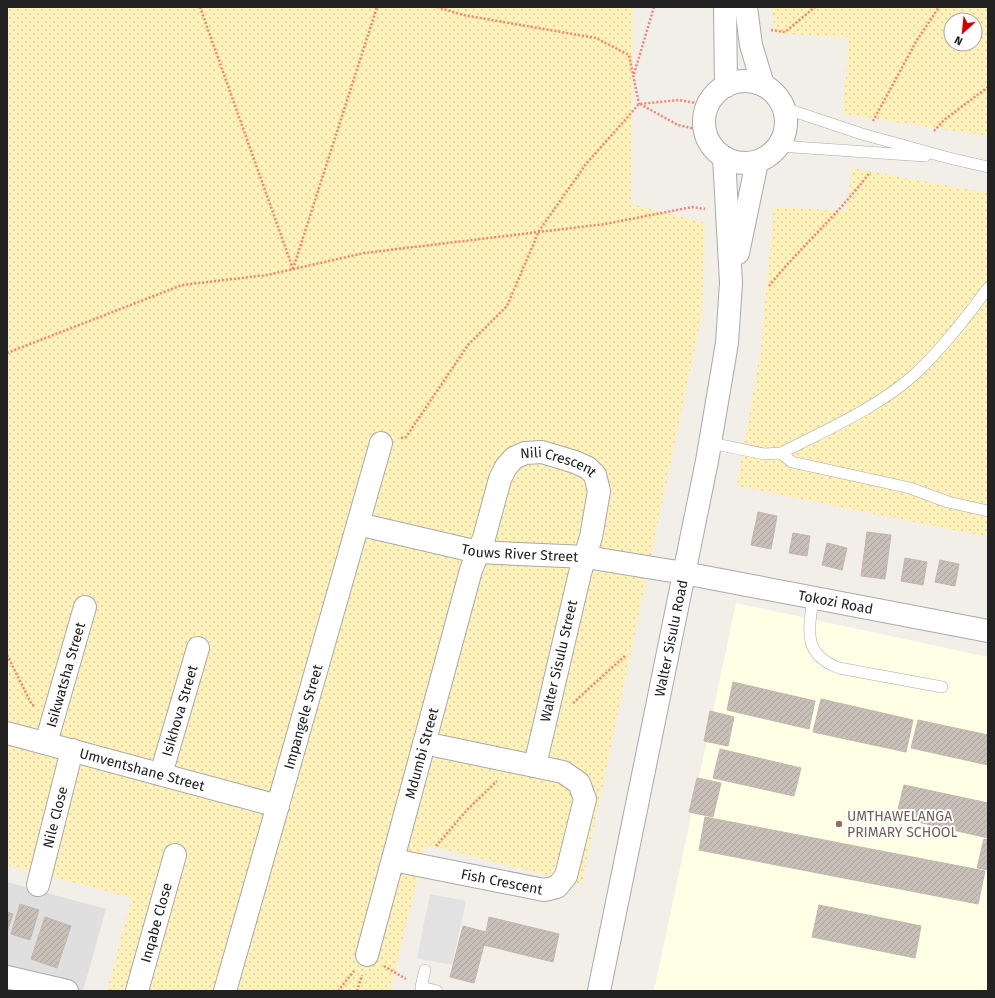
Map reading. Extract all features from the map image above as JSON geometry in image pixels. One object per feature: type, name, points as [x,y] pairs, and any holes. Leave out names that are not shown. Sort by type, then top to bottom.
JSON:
[{"type":"street","points":[[725,7],[726,86]]},
{"type":"street","points":[[746,7],[750,45],[763,85]]},
{"type":"street","points":[[738,81],[763,85],[772,91],[784,108],[786,121],[784,134],[779,146],[769,156],[757,162],[743,163],[730,161],[710,144],[704,131],[704,118],[707,105],[715,94],[726,86],[738,81]]},
{"type":"street","name":"Walter Sisulu Road","points":[[599,991],[711,443],[727,342],[731,283],[724,157]]},
{"type":"street","name":"Walter Sisulu Road","points":[[731,283],[757,162]]},
{"type":"street","name":"Impangele Street","points":[[225,991],[381,443]]},
{"type":"street","name":"Nili Crescent","points":[[478,552],[500,479],[506,467],[514,458],[525,453],[542,452],[575,462],[588,468],[595,474],[599,491],[592,537],[586,557]]},
{"type":"street","name":"Touws River Street","points":[[358,524],[478,552],[586,557],[684,573]]},
{"type":"street","name":"Mdumbi Street","points":[[367,955],[471,570],[478,552]]},
{"type":"street","name":"Walter Sisulu Street","points":[[527,763],[586,557]]},
{"type":"street","name":"Tokozi Road","points":[[684,573],[988,631]]},
{"type":"street","name":"Isikwatsha Street","points":[[46,743],[84,607]]},
{"type":"street","name":"Isikhova Street","points":[[161,774],[198,648]]},
{"type":"street","name":"Umventshane Street","points":[[7,733],[278,806]]},
{"type":"street","name":"Fish Crescent","points":[[393,860],[544,890],[557,887],[566,876],[585,799],[579,783],[563,772],[527,763],[424,743]]},
{"type":"street","name":"Nile Close","points":[[38,885],[72,750]]},
{"type":"street","name":"Inqabe Close","points":[[137,991],[175,855]]},
{"type":"street","points":[[7,977],[67,991]]},
{"type":"lane","points":[[784,108],[828,124],[988,167]]},
{"type":"lane","points":[[779,146],[950,158]]},
{"type":"lane","points":[[711,443],[764,454],[780,453],[876,402],[915,375],[959,328],[988,288]]},
{"type":"lane","points":[[780,453],[792,462],[910,488],[948,502],[988,511]]},
{"type":"lane","points":[[814,598],[810,627],[811,647],[817,656],[827,663],[838,668],[942,687]]},
{"type":"lane","points":[[424,970],[420,987],[437,991]]},
{"type":"path","points":[[200,7],[293,269]]},
{"type":"path","points":[[293,269],[377,7]]},
{"type":"path","points":[[437,7],[463,15],[596,38],[629,55],[639,104]]},
{"type":"path","points":[[634,74],[654,7]]},
{"type":"path","points":[[767,30],[785,32],[815,7]]},
{"type":"path","points":[[873,122],[914,46],[939,7]]},
{"type":"path","points":[[934,131],[944,120],[988,87]]},
{"type":"path","points":[[381,443],[406,437],[468,345],[507,306],[538,231],[586,164],[639,104],[679,100],[707,105]]},
{"type":"path","points":[[639,104],[678,126],[704,131]]},
{"type":"path","points":[[768,286],[816,232],[833,218],[870,172]]},
{"type":"path","points":[[7,353],[182,286],[267,275],[364,253],[605,224],[692,207],[711,209]]},
{"type":"path","points":[[7,655],[32,705],[55,710]]},
{"type":"path","points":[[570,706],[626,655]]},
{"type":"path","points":[[419,865],[468,809],[527,763]]},
{"type":"path","points":[[367,955],[420,987]]},
{"type":"shaded area","name":"UMTHAWELANGA PRIMARY SCHOOL","points":[[736,603],[988,657],[988,991],[654,991]]},
{"type":"shaded area","points":[[7,882],[106,909],[83,991],[7,991]]},
{"type":"shaded area","points":[[430,894],[466,901],[452,965],[417,958]]},
{"type":"sand","points":[[7,7],[633,7],[631,204],[705,223],[702,313],[582,884],[426,845],[390,991],[107,991],[132,898],[7,865]]},
{"type":"sand","points":[[772,7],[988,7],[988,136],[843,114],[849,38],[775,33]]},
{"type":"sand","points":[[852,168],[988,193],[988,537],[737,486],[761,348],[774,207],[846,211]]},
{"type":"building","points":[[758,512],[777,516],[771,549],[751,545]]},
{"type":"building","points":[[867,532],[891,535],[885,579],[861,576]]},
{"type":"building","points":[[793,533],[810,536],[807,556],[789,553]]},
{"type":"building","points":[[827,543],[847,548],[842,570],[822,565]]},
{"type":"building","points":[[905,558],[927,562],[923,585],[901,581]]},
{"type":"building","points":[[940,560],[959,564],[955,586],[935,582]]},
{"type":"building","points":[[733,682],[815,701],[809,729],[727,710]]},
{"type":"building","points":[[821,699],[913,720],[906,752],[813,732]]},
{"type":"building","points":[[710,711],[734,717],[728,746],[704,741]]},
{"type":"building","points":[[918,720],[988,735],[988,765],[911,748]]},
{"type":"building","points":[[720,749],[801,768],[794,796],[713,778]]},
{"type":"building","points":[[697,778],[721,783],[713,817],[689,812]]},
{"type":"building","points":[[904,785],[988,803],[988,838],[896,817]]},
{"type":"building","points":[[705,817],[985,871],[978,904],[699,850]]},
{"type":"building","points":[[984,839],[988,840],[988,870],[977,868]]},
{"type":"building","points":[[20,904],[39,910],[30,940],[11,934]]},
{"type":"building","points":[[819,905],[921,926],[915,958],[812,937]]},
{"type":"building","points":[[7,912],[13,914],[7,932]]},
{"type":"building","points":[[45,917],[71,926],[57,968],[31,959]]},
{"type":"building","points":[[489,917],[559,934],[553,962],[484,945],[474,983],[450,977],[463,926],[486,932]]},
{"type":"place","name":"UMTHAWELANGA PRIMARY SCHOOL","points":[[839,824]]}]
